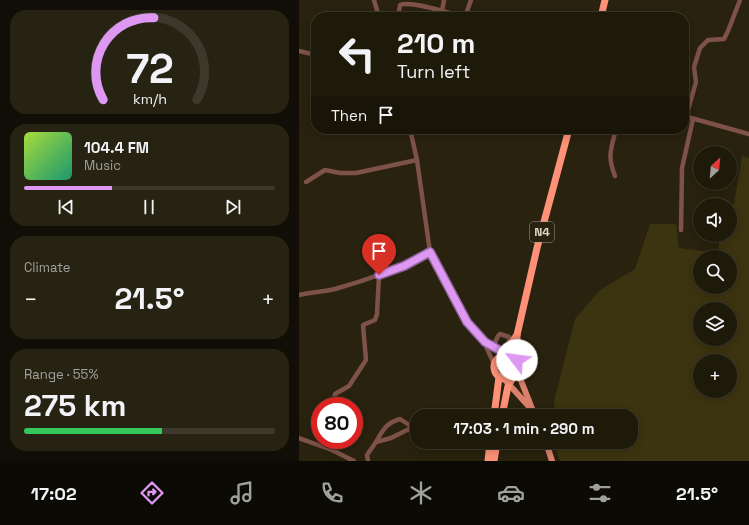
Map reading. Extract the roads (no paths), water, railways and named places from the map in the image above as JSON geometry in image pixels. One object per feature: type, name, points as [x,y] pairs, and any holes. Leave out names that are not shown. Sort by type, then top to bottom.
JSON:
[{"type":"highway","points":[[602,12],[605,0]]},
{"type":"highway","name":"N4","points":[[515,375],[519,366],[517,360],[517,335],[537,248],[568,134]]},
{"type":"highway","name":"N4","points":[[494,364],[505,355],[509,346],[517,335]]},
{"type":"highway","points":[[505,355],[517,360]]},
{"type":"highway","points":[[494,364],[494,370],[504,381],[502,409]]},
{"type":"highway","points":[[496,409],[504,381],[515,375]]},
{"type":"highway","points":[[488,461],[489,449]]},
{"type":"highway","points":[[494,461],[496,449]]},
{"type":"main road","points":[[515,375],[531,409]]},
{"type":"main road","points":[[504,381],[529,409]]},
{"type":"main road","points":[[548,449],[552,461]]},
{"type":"street","points":[[375,0],[378,12]]},
{"type":"street","points":[[442,11],[444,0]]},
{"type":"street","points":[[467,12],[471,0]]},
{"type":"street","points":[[689,102],[695,82],[694,67],[700,48],[708,40],[723,39],[728,32],[740,0]]},
{"type":"street","points":[[399,12],[400,5],[404,2],[446,12]]},
{"type":"street","points":[[299,51],[311,54]]},
{"type":"street","points":[[689,118],[749,134]]},
{"type":"street","points":[[681,230],[682,168],[693,119]]},
{"type":"street","points":[[411,134],[417,160],[430,252],[467,322],[485,342],[505,355]]},
{"type":"street","points":[[615,134],[609,154],[610,164],[615,176]]},
{"type":"street","points":[[306,182],[325,170],[340,173],[357,173],[417,160]]},
{"type":"street","points":[[299,296],[337,288],[379,275],[404,266],[430,252]]},
{"type":"street","points":[[334,397],[335,394],[349,386],[366,360],[363,325],[375,320],[377,314],[379,275]]},
{"type":"street","points":[[493,347],[498,336],[501,334],[509,337],[509,346]]},
{"type":"street","points":[[485,342],[494,364]]},
{"type":"street","points":[[368,461],[367,455],[387,425],[400,419],[410,424]]},
{"type":"street","points":[[376,442],[391,438],[410,428]]},
{"type":"street","points":[[299,438],[332,450],[354,461]]}]
